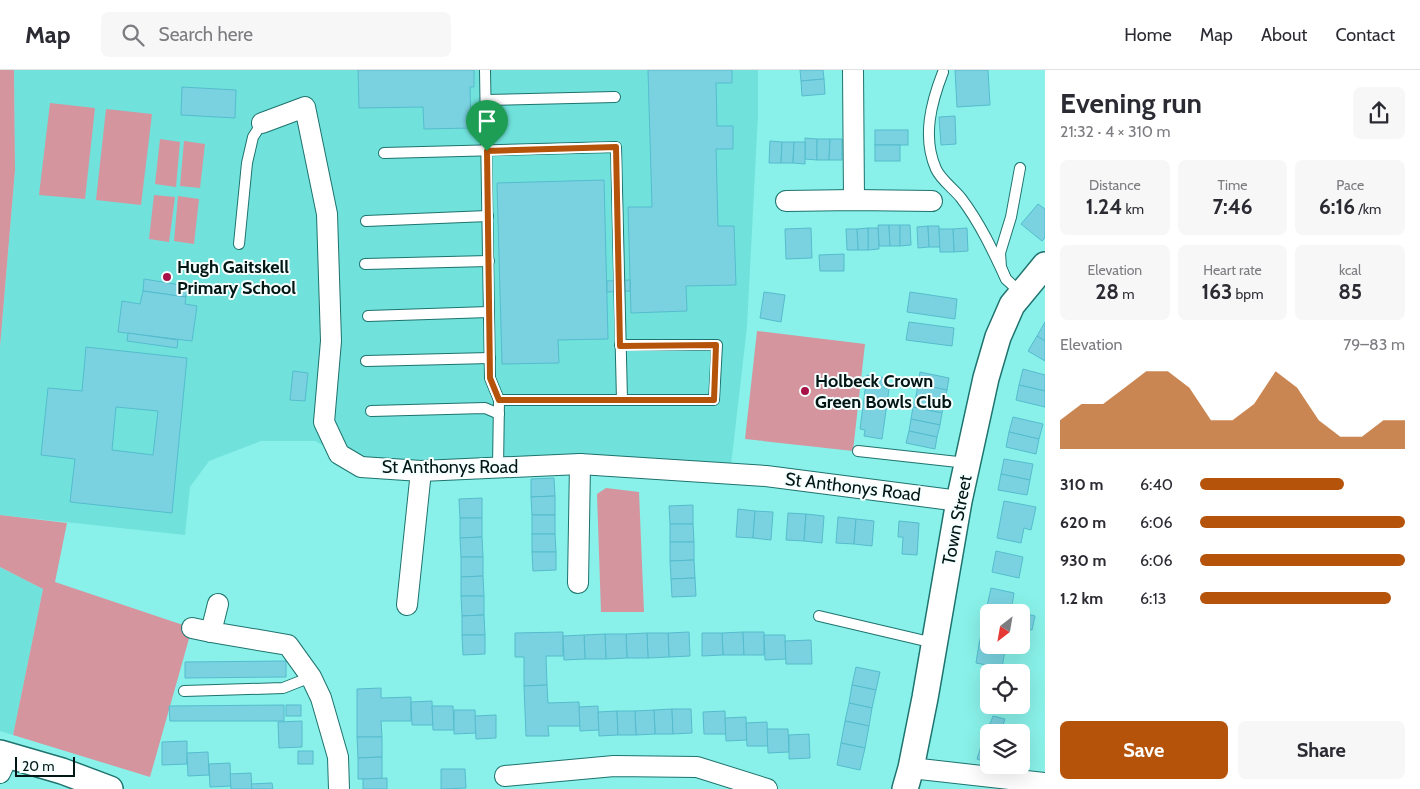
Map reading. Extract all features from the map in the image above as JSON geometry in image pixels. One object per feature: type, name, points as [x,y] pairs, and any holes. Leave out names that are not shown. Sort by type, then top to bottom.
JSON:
[{"type":"street","points":[[853,70],[854,200]]},
{"type":"street","name":"St Anthonys Road","points":[[262,123],[305,108],[327,214],[331,341],[324,422],[339,454],[361,467],[421,471],[580,464],[766,476],[959,501]]},
{"type":"street","points":[[786,201],[932,201]]},
{"type":"street","name":"Town Street","points":[[908,779],[935,643],[959,501],[986,378],[996,345],[1012,305],[1013,286],[1045,265]]},
{"type":"street","points":[[578,582],[580,464]]},
{"type":"street","points":[[407,605],[421,471]]},
{"type":"street","points":[[211,632],[218,604]]},
{"type":"street","points":[[192,628],[288,645],[311,677],[321,698],[338,757],[338,789]]},
{"type":"street","points":[[3,760],[62,771],[110,789]]},
{"type":"street","points":[[505,776],[614,766],[697,767],[763,789]]},
{"type":"street","points":[[908,779],[1045,783]]},
{"type":"lane","points":[[485,70],[490,378],[499,400],[498,468]]},
{"type":"lane","points":[[943,72],[930,113],[929,143],[937,170],[962,198],[986,236],[1013,286]]},
{"type":"lane","points":[[486,100],[615,97]]},
{"type":"lane","points":[[239,244],[247,162],[253,137],[262,123]]},
{"type":"lane","points":[[384,153],[616,147],[622,400]]},
{"type":"lane","points":[[1013,286],[1001,267],[1000,253],[1011,217],[1020,168]]},
{"type":"lane","points":[[366,222],[488,216]]},
{"type":"lane","points":[[365,264],[489,261]]},
{"type":"lane","points":[[368,316],[490,312]]},
{"type":"lane","points":[[499,400],[714,400],[716,345],[620,346]]},
{"type":"lane","points":[[366,360],[490,358]]},
{"type":"lane","points":[[371,411],[485,408],[499,414]]},
{"type":"lane","points":[[858,451],[968,463]]},
{"type":"lane","points":[[819,616],[935,643]]},
{"type":"lane","points":[[184,692],[283,688],[311,677]]},
{"type":"shaded area","points":[[0,70],[14,70],[15,170],[0,347]]},
{"type":"shaded area","points":[[14,70],[758,70],[758,115],[747,327],[730,474],[421,471],[339,454],[315,441],[261,441],[209,461],[190,487],[185,535],[0,515],[0,347],[15,170]]},
{"type":"shaded area","points":[[50,103],[95,108],[85,199],[39,195]]},
{"type":"shaded area","points":[[106,109],[152,114],[141,205],[96,200]]},
{"type":"shaded area","points":[[160,139],[180,142],[176,187],[155,184]]},
{"type":"shaded area","points":[[184,141],[205,144],[200,188],[180,186]]},
{"type":"shaded area","points":[[154,195],[175,197],[169,242],[149,239]]},
{"type":"shaded area","points":[[178,196],[199,199],[194,244],[174,241]]},
{"type":"shaded area","name":"Holbeck Crown Green Bowls Club","points":[[757,331],[865,344],[853,451],[745,439]]},
{"type":"shaded area","points":[[606,488],[639,492],[644,612],[601,612],[597,494]]},
{"type":"shaded area","points":[[0,515],[67,523],[55,582],[192,628],[150,777],[13,735],[43,589],[0,567]]},
{"type":"shaded area","points":[[0,567],[43,589],[13,735],[0,731]]},
{"type":"building","points":[[358,70],[474,70],[474,87],[470,87],[471,128],[424,129],[423,107],[359,108]]},
{"type":"building","points":[[648,70],[732,70],[732,83],[716,83],[717,126],[733,126],[733,149],[716,149],[718,226],[734,226],[736,285],[686,286],[687,311],[631,313],[628,207],[652,207]]},
{"type":"building","points":[[800,70],[823,70],[824,79],[801,81]]},
{"type":"building","points":[[955,70],[988,70],[990,105],[957,107]]},
{"type":"building","points":[[824,79],[825,94],[802,96],[801,81]]},
{"type":"building","points":[[182,87],[236,90],[235,118],[181,115]]},
{"type":"building","points":[[955,116],[956,144],[941,145],[939,117]]},
{"type":"building","points":[[875,130],[908,130],[908,145],[875,145]]},
{"type":"building","points":[[805,138],[817,139],[817,160],[805,159]]},
{"type":"building","points":[[817,139],[830,139],[829,160],[817,160]]},
{"type":"building","points":[[830,139],[842,139],[842,160],[829,160]]},
{"type":"building","points":[[770,141],[782,142],[781,163],[769,163]]},
{"type":"building","points":[[782,142],[794,142],[793,163],[781,163]]},
{"type":"building","points":[[794,142],[805,142],[805,164],[793,163]]},
{"type":"building","points":[[875,145],[900,145],[900,161],[875,161]]},
{"type":"building","points":[[604,180],[608,339],[558,340],[559,363],[502,364],[497,183]]},
{"type":"building","points":[[1038,204],[1045,209],[1045,238],[1042,241],[1021,224]]},
{"type":"building","points":[[878,225],[889,225],[890,246],[879,246]]},
{"type":"building","points":[[889,225],[900,225],[900,246],[890,246]]},
{"type":"building","points":[[900,225],[910,225],[911,245],[900,246]]},
{"type":"building","points":[[928,226],[929,247],[918,248],[917,227]]},
{"type":"building","points":[[928,226],[939,226],[940,247],[929,247]]},
{"type":"building","points":[[811,228],[812,258],[786,259],[785,229]]},
{"type":"building","points":[[868,228],[878,228],[879,249],[868,250]]},
{"type":"building","points":[[868,228],[868,250],[858,250],[857,229]]},
{"type":"building","points":[[967,228],[968,251],[954,252],[953,229]]},
{"type":"building","points":[[846,229],[857,229],[858,250],[847,250]]},
{"type":"building","points":[[939,229],[953,229],[954,252],[940,252]]},
{"type":"building","points":[[844,254],[844,271],[820,271],[819,255]]},
{"type":"building","points":[[144,279],[187,286],[186,297],[143,291]]},
{"type":"building","points":[[630,280],[630,291],[607,292],[607,281]]},
{"type":"building","points":[[143,291],[186,297],[185,304],[197,306],[192,341],[118,332],[122,301],[140,304]]},
{"type":"building","points":[[764,292],[785,295],[781,322],[760,318]]},
{"type":"building","points":[[910,292],[957,299],[955,319],[907,312]]},
{"type":"building","points":[[909,322],[954,328],[952,346],[906,340]]},
{"type":"building","points":[[1045,322],[1045,341],[1037,336]]},
{"type":"building","points":[[128,333],[178,340],[177,348],[127,341]]},
{"type":"building","points":[[1037,336],[1045,341],[1045,361],[1028,351]]},
{"type":"building","points":[[86,347],[187,358],[172,513],[70,502],[75,459],[41,455],[48,388],[82,391]],"holes":[[[116,407],[158,411],[153,455],[112,450]]]},
{"type":"building","points":[[1023,369],[1045,375],[1045,391],[1019,385]]},
{"type":"building","points":[[293,371],[308,373],[305,401],[290,400]]},
{"type":"building","points":[[920,372],[949,378],[947,390],[918,384]]},
{"type":"building","points":[[867,375],[886,378],[884,388],[889,389],[882,439],[864,436],[865,430],[860,429]]},
{"type":"building","points":[[918,384],[947,390],[944,402],[916,396]]},
{"type":"building","points":[[1019,385],[1045,391],[1045,407],[1016,400]]},
{"type":"building","points":[[916,396],[944,402],[942,413],[913,407]]},
{"type":"building","points":[[913,407],[942,413],[940,425],[911,419]]},
{"type":"building","points":[[1013,417],[1043,424],[1039,439],[1009,432]]},
{"type":"building","points":[[911,419],[940,425],[937,437],[909,431]]},
{"type":"building","points":[[909,431],[937,437],[935,449],[906,443]]},
{"type":"building","points":[[1009,432],[1039,439],[1036,454],[1006,447]]},
{"type":"building","points":[[1004,459],[1033,464],[1030,480],[1001,474]]},
{"type":"building","points":[[1001,474],[1030,480],[1027,495],[998,490]]},
{"type":"building","points":[[554,478],[555,496],[531,497],[531,479]]},
{"type":"building","points":[[555,496],[555,515],[532,515],[531,497]]},
{"type":"building","points":[[482,498],[482,518],[460,518],[459,499]]},
{"type":"building","points":[[1004,501],[1036,507],[1031,530],[1024,528],[1021,543],[997,538]]},
{"type":"building","points":[[693,505],[693,524],[670,524],[669,506]]},
{"type":"building","points":[[738,509],[755,511],[753,538],[736,537]]},
{"type":"building","points":[[755,511],[773,512],[771,540],[753,538]]},
{"type":"building","points":[[788,513],[806,514],[804,541],[786,540]]},
{"type":"building","points":[[806,514],[824,516],[822,543],[804,541]]},
{"type":"building","points":[[532,515],[555,515],[555,534],[532,534]]},
{"type":"building","points":[[838,517],[856,519],[854,544],[836,543]]},
{"type":"building","points":[[460,518],[482,518],[482,537],[460,538]]},
{"type":"building","points":[[856,519],[874,521],[872,546],[854,544]]},
{"type":"building","points":[[899,521],[919,523],[917,555],[902,554],[903,537],[898,537]]},
{"type":"building","points":[[670,524],[693,524],[694,542],[670,542]]},
{"type":"building","points":[[532,534],[555,534],[556,552],[532,552]]},
{"type":"building","points":[[482,537],[483,557],[461,557],[460,538]]},
{"type":"building","points":[[670,542],[694,542],[694,560],[670,561]]},
{"type":"building","points":[[996,551],[1023,557],[1019,578],[992,572]]},
{"type":"building","points":[[532,552],[556,552],[556,570],[533,571]]},
{"type":"building","points":[[461,557],[483,557],[483,576],[461,577]]},
{"type":"building","points":[[694,560],[695,578],[671,579],[670,561]]},
{"type":"building","points":[[483,576],[484,596],[461,596],[461,577]]},
{"type":"building","points":[[695,578],[696,596],[672,597],[671,579]]},
{"type":"building","points":[[991,588],[1014,593],[1012,604],[988,604]]},
{"type":"building","points":[[461,596],[484,596],[484,615],[462,616]]},
{"type":"building","points":[[484,615],[485,635],[462,635],[462,616]]},
{"type":"building","points":[[1030,615],[1035,616],[1032,630],[1030,630]]},
{"type":"building","points":[[563,632],[563,656],[546,656],[547,685],[524,686],[524,657],[515,657],[515,633]]},
{"type":"building","points":[[689,632],[690,656],[669,657],[668,633]]},
{"type":"building","points":[[743,632],[744,655],[723,655],[722,633]]},
{"type":"building","points":[[743,632],[764,632],[764,655],[744,655]]},
{"type":"building","points":[[647,633],[668,633],[669,657],[648,658]]},
{"type":"building","points":[[647,633],[648,658],[627,658],[626,634]]},
{"type":"building","points":[[702,633],[722,633],[723,655],[702,656]]},
{"type":"building","points":[[605,634],[626,634],[627,658],[606,659]]},
{"type":"building","points":[[605,634],[606,659],[585,659],[584,635]]},
{"type":"building","points":[[462,635],[485,635],[485,654],[463,655]]},
{"type":"building","points":[[584,635],[585,659],[564,660],[563,636]]},
{"type":"building","points":[[764,635],[785,635],[786,659],[765,660]]},
{"type":"building","points":[[811,640],[812,664],[786,664],[785,641]]},
{"type":"building","points":[[979,644],[980,654],[1004,654],[1003,664],[976,663]]},
{"type":"building","points":[[286,661],[286,677],[185,678],[185,662]]},
{"type":"building","points":[[856,667],[880,672],[876,690],[852,685]]},
{"type":"building","points":[[547,685],[548,703],[579,702],[580,726],[548,726],[549,736],[526,736],[524,686]]},
{"type":"building","points":[[852,685],[876,690],[872,708],[849,703]]},
{"type":"building","points":[[381,688],[381,698],[411,697],[411,721],[381,721],[382,737],[357,737],[357,689]]},
{"type":"building","points":[[432,701],[433,725],[412,725],[411,702]]},
{"type":"building","points":[[849,703],[872,708],[869,726],[845,721]]},
{"type":"building","points":[[284,705],[284,721],[170,721],[169,706]]},
{"type":"building","points":[[286,705],[301,705],[301,716],[286,716]]},
{"type":"building","points":[[432,706],[453,706],[454,730],[433,730]]},
{"type":"building","points":[[598,706],[599,730],[580,731],[579,707]]},
{"type":"building","points":[[672,709],[673,734],[655,734],[654,710]]},
{"type":"building","points":[[672,709],[691,709],[692,733],[673,734]]},
{"type":"building","points":[[454,710],[475,710],[476,733],[454,734]]},
{"type":"building","points":[[654,710],[655,734],[636,735],[635,711]]},
{"type":"building","points":[[617,711],[618,735],[599,736],[598,712]]},
{"type":"building","points":[[617,711],[635,711],[636,735],[618,735]]},
{"type":"building","points":[[725,711],[726,734],[704,734],[703,712]]},
{"type":"building","points":[[496,715],[496,738],[476,739],[475,716]]},
{"type":"building","points":[[993,716],[1005,719],[1003,724],[990,724]]},
{"type":"building","points":[[746,717],[747,740],[726,741],[725,718]]},
{"type":"building","points":[[302,721],[302,747],[279,748],[278,722]]},
{"type":"building","points":[[845,721],[869,726],[865,748],[841,743]]},
{"type":"building","points":[[767,722],[768,746],[747,746],[746,723]]},
{"type":"building","points":[[767,729],[788,729],[789,752],[768,753]]},
{"type":"building","points":[[809,734],[810,758],[789,759],[789,735]]},
{"type":"building","points":[[357,737],[382,737],[382,757],[358,758]]},
{"type":"building","points":[[187,741],[187,764],[162,765],[162,742]]},
{"type":"building","points":[[841,743],[865,748],[860,770],[837,765]]},
{"type":"building","points":[[980,749],[980,760],[977,759]]},
{"type":"building","points":[[298,751],[313,751],[313,764],[298,764]]},
{"type":"building","points":[[208,752],[209,775],[188,776],[187,753]]},
{"type":"building","points":[[382,757],[382,779],[358,779],[358,758]]},
{"type":"building","points":[[230,763],[231,786],[210,787],[209,764]]},
{"type":"building","points":[[441,769],[465,769],[466,788],[441,789]]},
{"type":"building","points":[[251,773],[252,789],[231,789],[230,774]]},
{"type":"building","points":[[387,778],[387,789],[363,789],[363,779]]},
{"type":"building","points":[[272,783],[273,789],[252,789],[251,784]]},
{"type":"place","name":"Hugh Gaitskell Primary School","points":[[167,277]]},
{"type":"place","name":"Holbeck Crown Green Bowls Club","points":[[805,391]]},
{"type":"route","points":[[616,147],[620,346],[716,345],[714,400],[499,400],[490,378],[487,151],[616,147]]}]
